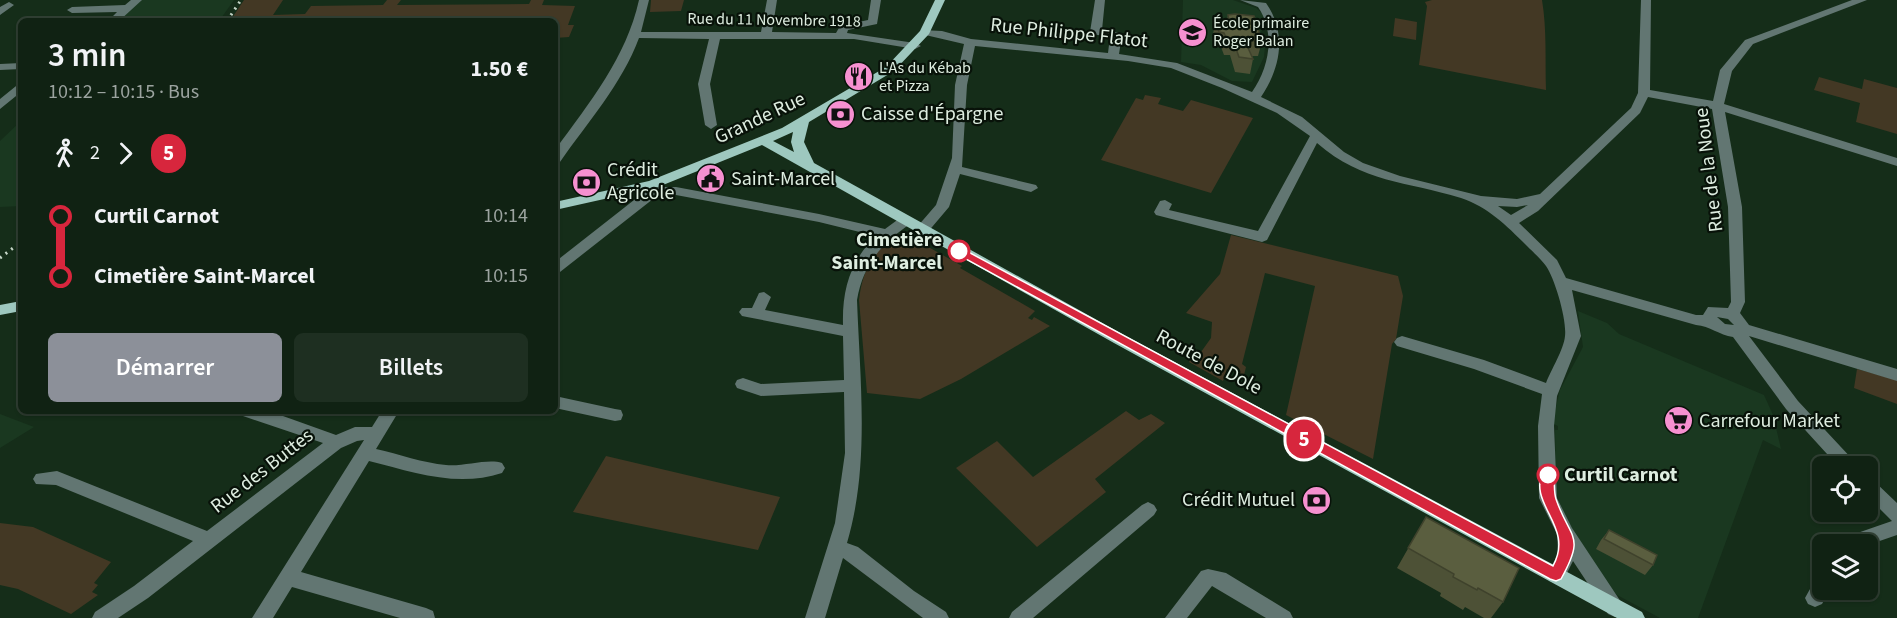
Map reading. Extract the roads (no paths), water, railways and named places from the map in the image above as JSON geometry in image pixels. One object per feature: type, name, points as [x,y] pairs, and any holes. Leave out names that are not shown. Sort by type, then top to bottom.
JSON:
[{"type":"main road","name":"Grande Rue","points":[[558,205],[652,184],[764,141],[804,120],[890,69],[915,46],[926,32],[940,0]]},
{"type":"main road","points":[[804,120],[796,144],[803,157],[817,170]]},
{"type":"main road","name":"Route de Dole","points":[[764,141],[905,221],[1634,618]]},
{"type":"main road","points":[[0,310],[18,307]]},
{"type":"street","points":[[116,18],[137,0]]},
{"type":"street","points":[[558,155],[620,66],[644,0]]},
{"type":"street","points":[[766,36],[772,0]]},
{"type":"street","points":[[840,36],[844,28],[873,22],[876,0]]},
{"type":"street","points":[[1100,0],[1095,32],[1116,35],[1113,56]]},
{"type":"street","points":[[1245,0],[1269,6],[1272,22],[1274,50],[1266,84],[1255,97]]},
{"type":"street","points":[[1510,222],[1521,217],[1632,115],[1644,93],[1646,0]]},
{"type":"street","name":"Rue de la Noue","points":[[1732,314],[1737,302],[1735,207],[1718,106],[1726,70],[1749,42],[1862,0]]},
{"type":"street","points":[[72,10],[128,8]]},
{"type":"street","name":"Rue Philippe Flatot","points":[[926,32],[970,42],[1113,56],[1173,65],[1255,97],[1281,110],[1338,155],[1358,166],[1396,179],[1465,195],[1487,204],[1510,222],[1552,263],[1563,282]]},
{"type":"street","name":"Rue du 11 Novembre 1918","points":[[633,35],[854,36],[915,46]]},
{"type":"street","points":[[711,125],[704,84],[715,36]]},
{"type":"street","points":[[922,230],[942,207],[955,169],[959,146],[961,85],[970,42]]},
{"type":"street","points":[[0,67],[18,66]]},
{"type":"street","points":[[0,105],[18,89]]},
{"type":"street","points":[[1644,93],[1718,106],[1897,162]]},
{"type":"street","points":[[1165,204],[1161,212],[1262,237],[1312,140],[1318,137]]},
{"type":"street","points":[[955,169],[1030,188]]},
{"type":"street","points":[[558,267],[648,196],[659,191],[676,191],[819,218],[887,234]]},
{"type":"street","points":[[1476,200],[1517,203],[1542,198]]},
{"type":"street","points":[[815,618],[844,523],[854,453],[850,300],[856,272],[873,246],[905,221]]},
{"type":"street","points":[[1563,282],[1673,314],[1711,321],[1722,329],[1739,330],[1897,375]]},
{"type":"street","points":[[1563,282],[1569,304],[1573,336],[1551,391],[1546,426],[1548,498],[1566,534],[1615,608]]},
{"type":"street","points":[[764,297],[751,313],[851,332]]},
{"type":"street","points":[[1711,321],[1709,315],[1713,311],[1732,314],[1741,322],[1739,330],[1792,405],[1839,456]]},
{"type":"street","points":[[1402,342],[1478,364],[1551,391]]},
{"type":"street","points":[[743,384],[761,390],[852,386]]},
{"type":"street","points":[[558,403],[615,415]]},
{"type":"street","points":[[258,414],[326,436],[335,443]]},
{"type":"street","points":[[262,618],[389,414]]},
{"type":"street","name":"Rue des Buttes","points":[[102,618],[141,592],[335,443],[355,434],[378,433]]},
{"type":"street","points":[[365,453],[443,472],[464,473],[496,468]]},
{"type":"street","name":"Rue des Buttes","points":[[42,479],[57,478],[210,540]]},
{"type":"street","points":[[1878,496],[1897,514]]},
{"type":"street","points":[[1019,618],[1148,510]]},
{"type":"street","points":[[1877,534],[1897,527]]},
{"type":"street","points":[[1556,575],[1567,555],[1566,534]]},
{"type":"street","points":[[838,548],[850,553],[907,597],[939,618]]},
{"type":"street","points":[[1175,618],[1208,577],[1219,579],[1283,618]]},
{"type":"street","points":[[287,578],[300,579],[426,616]]},
{"type":"railway","points":[[229,18],[241,0]]},
{"type":"railway","points":[[0,258],[18,244]]},
{"type":"place","name":"École primaire Roger Balan","points":[[1192,32]]},
{"type":"place","name":"L'As du Kébab et Pizza","points":[[858,77]]},
{"type":"place","name":"Caisse d'Épargne","points":[[840,114]]},
{"type":"place","name":"Saint-Marcel","points":[[710,179]]},
{"type":"place","name":"Crédit Agricole","points":[[586,182]]},
{"type":"place","name":"Cimetière Saint-Marcel","points":[[959,251]]},
{"type":"place","name":"Carrefour Market","points":[[1678,421]]},
{"type":"place","name":"Curtil Carnot","points":[[1548,475]]},
{"type":"place","name":"Crédit Mutuel","points":[[1316,500]]}]
